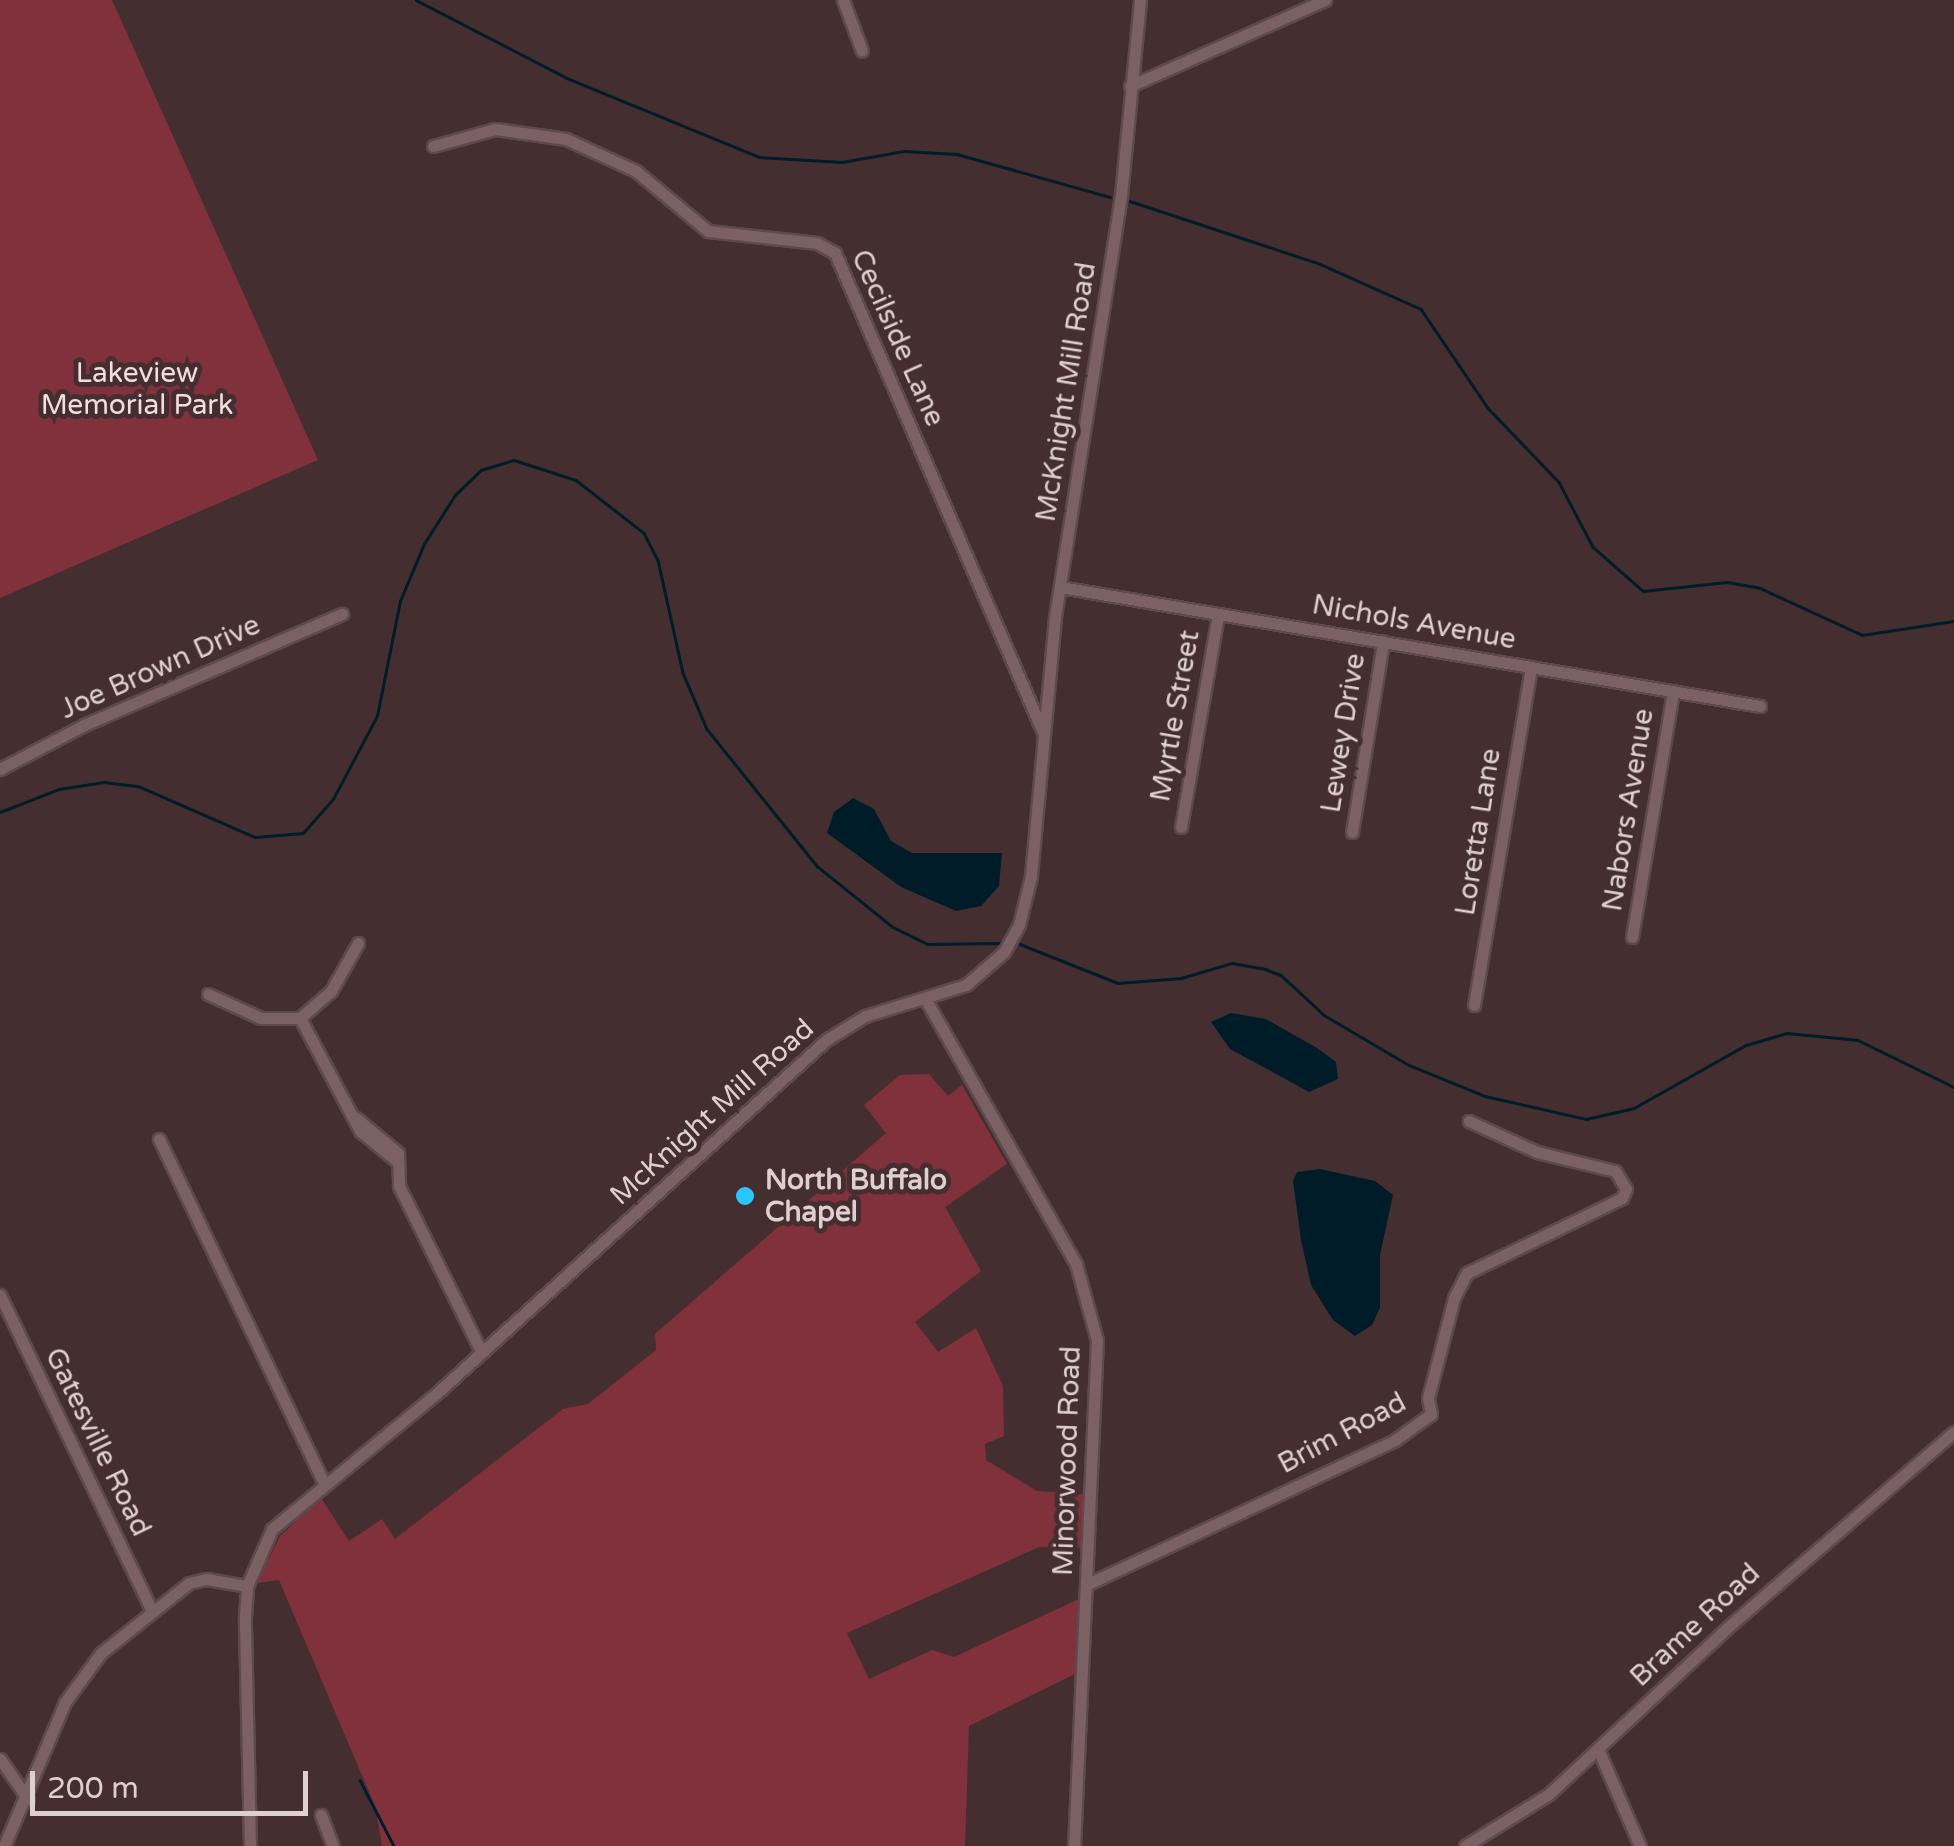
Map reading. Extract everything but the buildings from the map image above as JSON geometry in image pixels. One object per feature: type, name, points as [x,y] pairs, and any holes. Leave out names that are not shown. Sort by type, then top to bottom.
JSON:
[{"type":"street","points":[[842,0],[862,51]]},
{"type":"street","name":"McKnight Mill Road","points":[[247,1586],[272,1529],[482,1353],[826,1040],[865,1016],[926,1000],[983,973],[1019,925],[1032,876],[1060,587],[1117,224],[1140,0]]},
{"type":"street","points":[[1130,86],[1325,0]]},
{"type":"street","name":"Cecilside Lane","points":[[434,146],[495,128],[566,138],[636,171],[708,231],[817,243],[835,253],[1043,734]]},
{"type":"street","name":"Nichols Avenue","points":[[1060,587],[1760,706]]},
{"type":"street","name":"Joe Brown Drive","points":[[0,769],[84,725],[342,614]]},
{"type":"street","name":"Myrtle Street","points":[[1180,827],[1218,614]]},
{"type":"street","name":"Lewey Drive","points":[[1352,832],[1383,642]]},
{"type":"street","name":"Loretta Lane","points":[[1474,1005],[1530,667]]},
{"type":"street","name":"Nabors Avenue","points":[[1632,938],[1673,691]]},
{"type":"street","points":[[208,994],[261,1018],[300,1018],[331,991],[358,943]]},
{"type":"street","name":"Minorwood Road","points":[[926,1000],[1065,1242],[1088,1297],[1100,1384],[1074,1846]]},
{"type":"street","points":[[300,1018],[330,1082],[356,1118],[360,1131],[398,1157],[399,1186],[482,1353]]},
{"type":"street","name":"Brim Road","points":[[1088,1584],[1394,1440],[1431,1414],[1428,1398],[1454,1298],[1467,1274],[1622,1198],[1626,1189],[1615,1170],[1537,1152],[1469,1122]]},
{"type":"street","points":[[158,1139],[324,1484]]},
{"type":"street","name":"Gatesville Road","points":[[0,1295],[151,1610]]},
{"type":"street","name":"Brame Road","points":[[1465,1846],[1534,1806],[1866,1504],[1954,1432]]},
{"type":"street","points":[[4,1846],[28,1799],[72,1690],[101,1652],[151,1610],[198,1580],[247,1586],[250,1846]]},
{"type":"street","points":[[1598,1749],[1640,1846]]},
{"type":"street","points":[[0,1759],[28,1799]]},
{"type":"street","points":[[320,1815],[333,1846]]},
{"type":"green space","name":"Lakeview Memorial Park","points":[[0,0],[112,0],[318,460],[0,598]]},
{"type":"green space","points":[[929,1074],[948,1096],[962,1085],[1007,1164],[945,1207],[981,1271],[915,1322],[938,1352],[976,1328],[1003,1386],[1004,1436],[985,1444],[986,1460],[1037,1491],[1084,1494],[1082,1548],[1039,1547],[847,1633],[869,1679],[932,1650],[954,1657],[1079,1599],[1075,1674],[969,1726],[965,1846],[382,1846],[375,1806],[279,1580],[257,1583],[280,1536],[321,1498],[349,1541],[382,1519],[395,1539],[563,1409],[588,1404],[656,1350],[655,1334],[886,1133],[864,1105],[900,1075]]},
{"type":"water","points":[[853,798],[874,809],[891,841],[912,853],[1002,853],[999,886],[981,906],[956,911],[901,887],[827,833],[834,812]]},
{"type":"water","points":[[1231,1013],[1266,1019],[1317,1048],[1336,1062],[1338,1079],[1309,1092],[1230,1049],[1211,1022]]},
{"type":"water","points":[[1320,1169],[1375,1181],[1393,1195],[1380,1255],[1380,1308],[1372,1325],[1355,1336],[1333,1320],[1311,1285],[1301,1240],[1293,1181],[1297,1172]]},
{"type":"waterway","points":[[416,0],[569,79],[759,157],[842,162],[904,151],[957,154],[1110,197]]},
{"type":"waterway","points":[[1130,201],[1320,264],[1421,309],[1488,408],[1559,482],[1593,547],[1643,591],[1727,582],[1760,588],[1862,635],[1954,621]]},
{"type":"waterway","points":[[0,812],[59,789],[104,782],[138,786],[255,837],[303,833],[333,799],[377,716],[400,601],[424,544],[455,495],[481,470],[514,460],[576,480],[644,533],[658,560],[683,673],[707,729],[817,866],[893,927],[928,944],[1000,943]]},
{"type":"waterway","points":[[1020,944],[1118,983],[1181,978],[1232,963],[1265,969],[1281,975],[1324,1015],[1409,1065],[1485,1096],[1586,1119],[1634,1108],[1746,1045],[1787,1033],[1858,1040],[1954,1087]]},
{"type":"waterway","points":[[360,1780],[394,1846]]},
{"type":"place","name":"North Buffalo Chapel","points":[[745,1196]]}]
